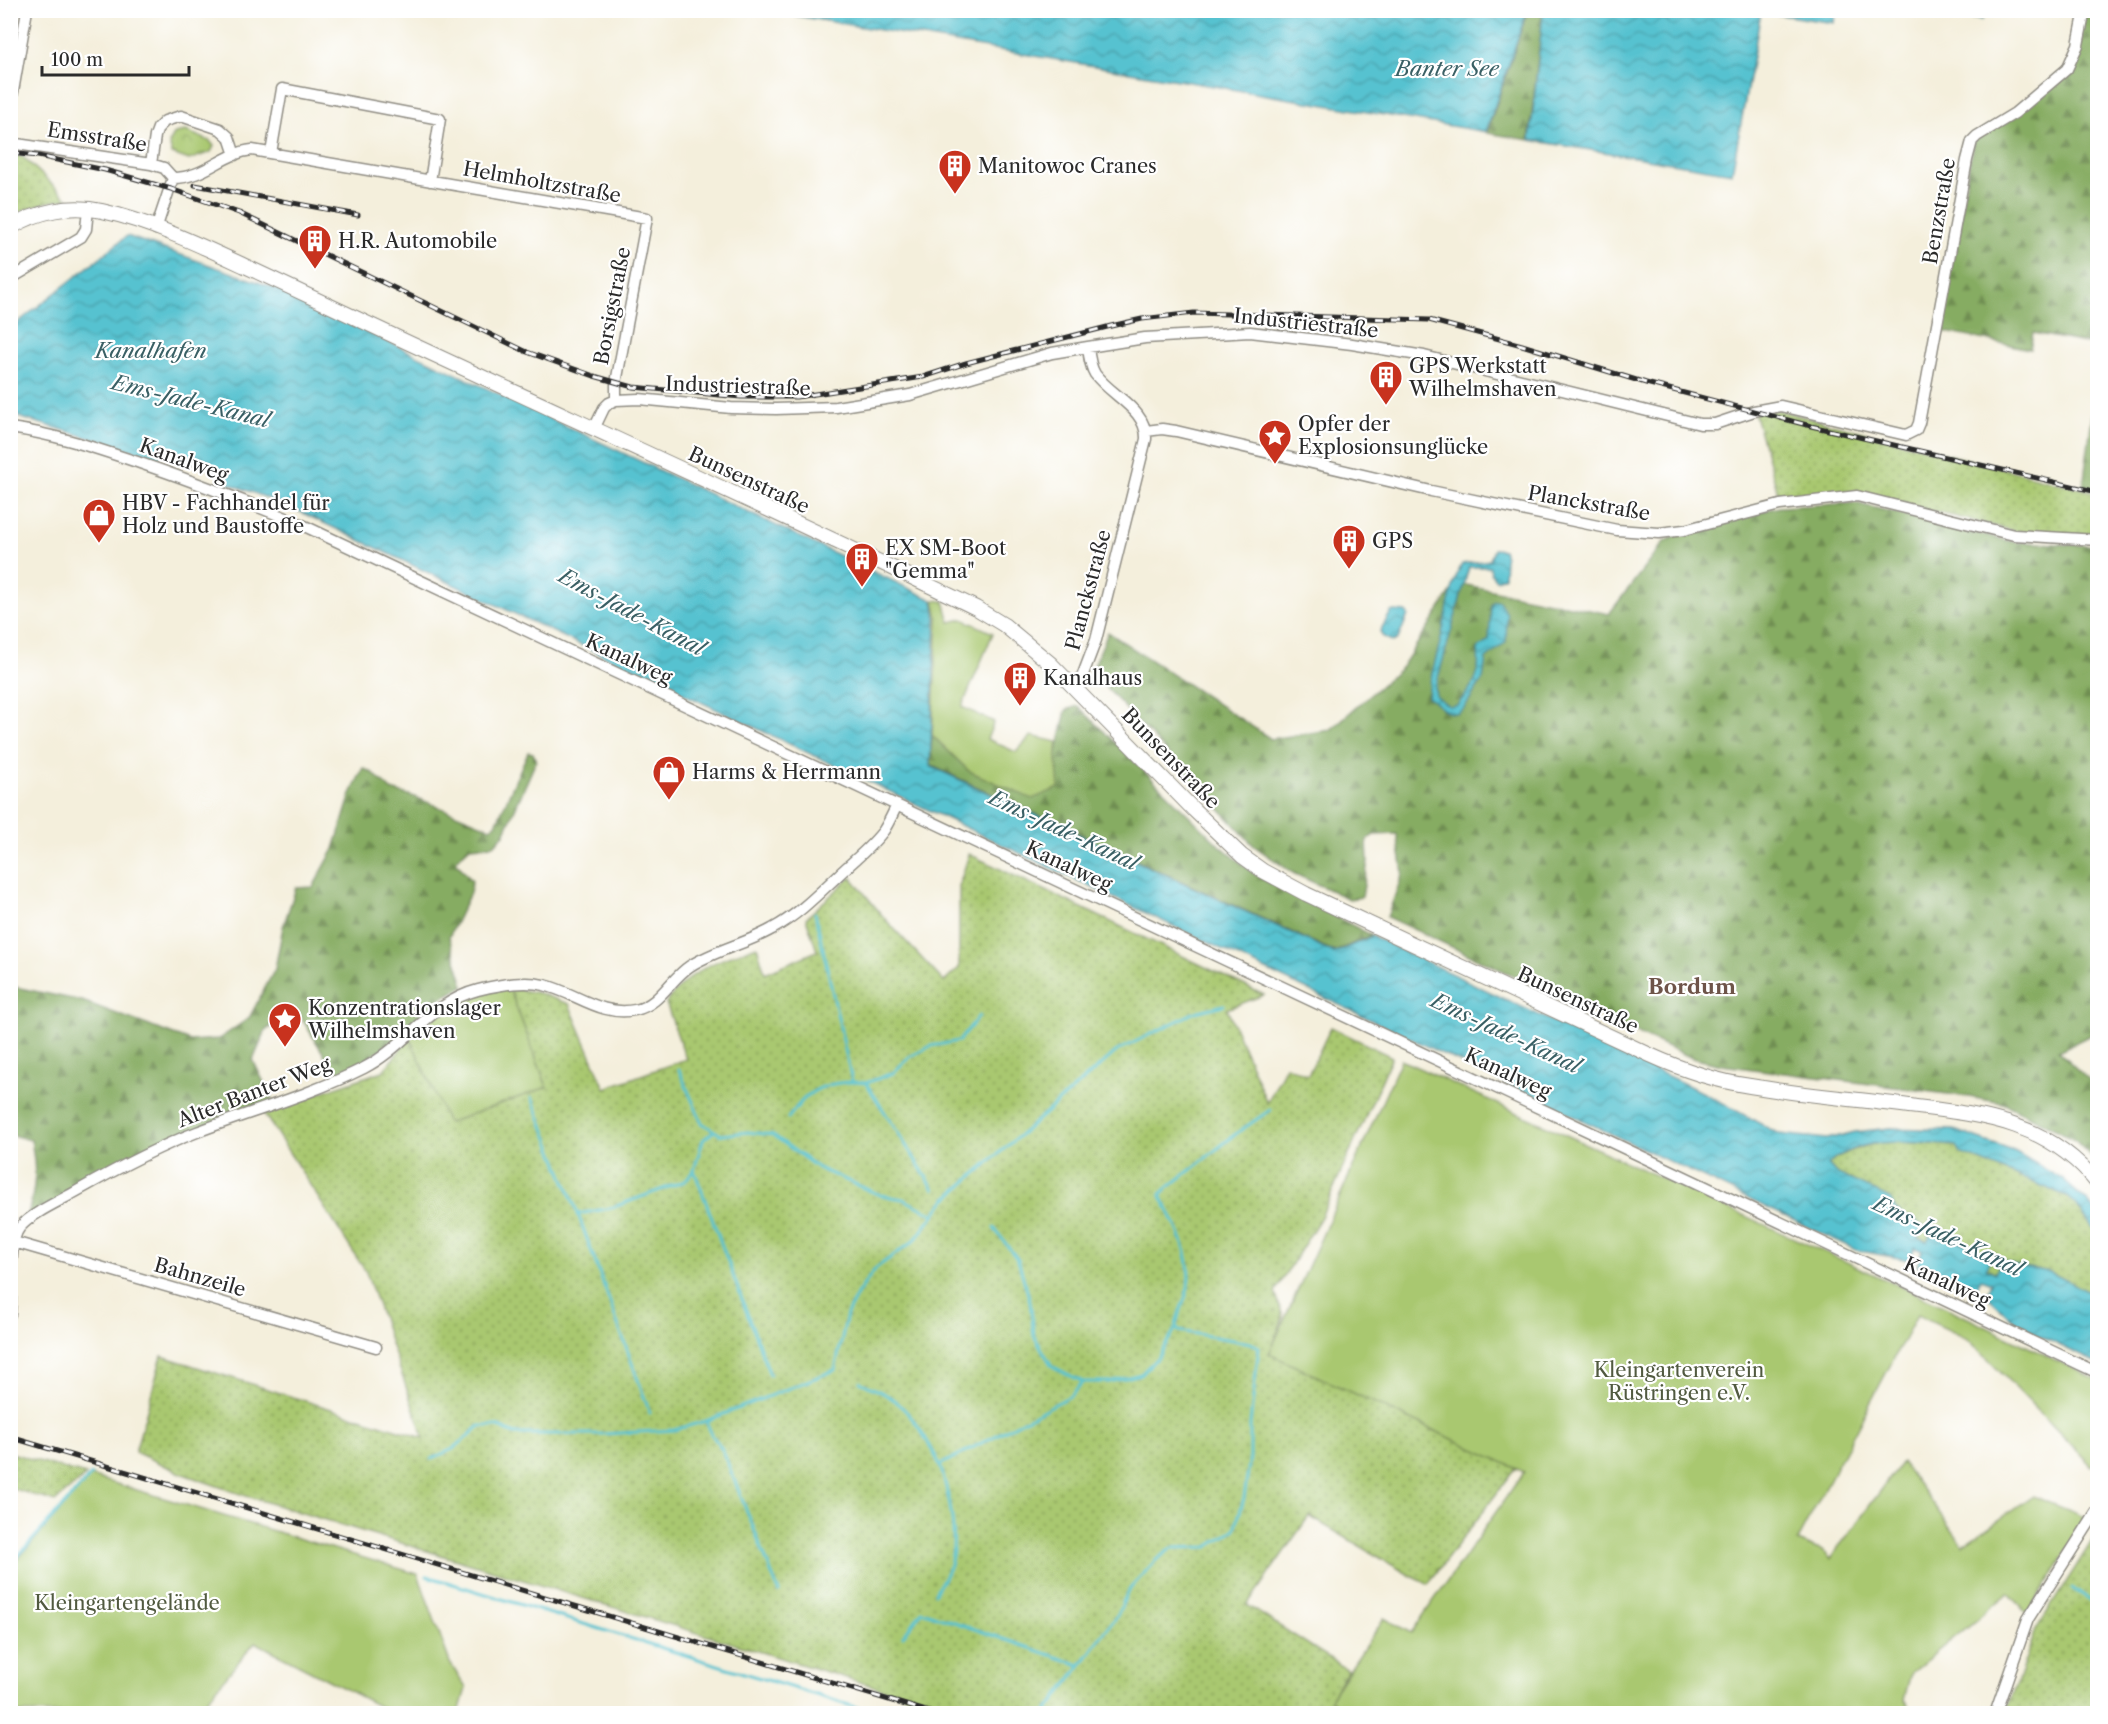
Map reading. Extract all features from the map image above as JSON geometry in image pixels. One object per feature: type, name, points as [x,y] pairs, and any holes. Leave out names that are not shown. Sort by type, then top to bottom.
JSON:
[{"type":"street","points":[[10,109],[27,10]]},
{"type":"street","name":"Benzstraße","points":[[1916,430],[1966,160],[1972,141],[2015,113],[2067,69],[2078,45],[2085,10]]},
{"type":"street","points":[[271,153],[282,89],[440,119],[430,181]]},
{"type":"street","points":[[151,164],[158,128],[165,121],[181,116],[220,129],[229,137],[235,155],[199,174],[186,178],[173,178],[156,229]]},
{"type":"street","name":"Emsstraße","points":[[10,142],[151,164],[164,168],[173,178]]},
{"type":"street","name":"Helmholtzstraße","points":[[235,155],[252,150],[647,218]]},
{"type":"street","name":"Bunsenstraße","points":[[10,228],[33,216],[48,212],[69,208],[88,209],[103,211],[179,237],[991,616],[1029,644],[1074,686],[1226,841],[1263,872],[1685,1071],[1750,1087],[1986,1116],[2028,1130],[2044,1139],[2066,1154],[2096,1181]]},
{"type":"street","points":[[10,279],[81,237],[86,229],[88,209]]},
{"type":"street","name":"Borsigstraße","points":[[616,400],[616,382],[647,218]]},
{"type":"street","name":"Industriestraße","points":[[616,400],[639,399],[731,408],[836,407],[910,395],[1052,353],[1088,346],[1156,337],[1250,332],[1352,344],[1424,356],[1700,424],[1715,424],[1754,411],[1781,406],[1906,435],[1916,430]]},
{"type":"street","points":[[1088,346],[1094,371],[1137,414],[1146,431]]},
{"type":"street","points":[[594,429],[604,408],[616,400]]},
{"type":"street","name":"Kanalweg","points":[[10,428],[48,435],[109,453],[210,487],[296,522],[1609,1140],[2097,1373]]},
{"type":"street","name":"Planckstraße","points":[[1074,686],[1082,677],[1096,640],[1142,458],[1146,431],[1162,429],[1176,431],[1431,491],[1639,533],[1684,530],[1780,505],[1857,496],[2014,535],[2097,540]]},
{"type":"street","name":"Alter Banter Weg","points":[[14,1242],[18,1229],[29,1219],[144,1154],[198,1131],[299,1097],[366,1068],[396,1047],[445,1005],[476,991],[530,983],[554,988],[600,1008],[623,1011],[645,1006],[661,996],[692,964],[774,929],[804,907],[879,836],[897,805]]},
{"type":"street","points":[[10,1314],[14,1242]]},
{"type":"street","name":"Bahnzeile","points":[[14,1242],[376,1347]]},
{"type":"street","points":[[1995,1713],[2028,1619],[2097,1509]]},
{"type":"green space","points":[[1528,10],[1543,13],[1529,140],[1487,133]]},
{"type":"green space","points":[[2087,11],[2097,11],[2097,345],[2033,333],[2030,349],[1940,331],[1973,142],[2067,73]]},
{"type":"green space","points":[[186,131],[210,141],[214,146],[211,152],[189,160],[172,154],[169,143],[175,133]]},
{"type":"green space","points":[[11,155],[23,157],[68,199],[48,202],[11,215]]},
{"type":"green space","points":[[2097,378],[2098,490],[2083,487]]},
{"type":"green space","points":[[1778,410],[2097,493],[2097,536],[2015,531],[1857,493],[1780,500],[1754,412]]},
{"type":"green space","points":[[1855,503],[2013,542],[2097,546],[2097,1032],[2058,1051],[2097,1088],[2097,1163],[2076,1141],[2003,1103],[1722,1065],[1692,1058],[1387,917],[1403,873],[1397,834],[1374,835],[1367,840],[1368,861],[1362,897],[1349,899],[1293,873],[1254,846],[1102,683],[1093,668],[1108,632],[1271,739],[1330,730],[1402,667],[1457,583],[1609,614],[1664,542],[1688,529],[1779,507]]},
{"type":"green space","points":[[934,600],[944,601],[950,622],[963,619],[993,633],[962,707],[994,722],[987,739],[1016,752],[1031,736],[1058,742],[1059,788],[1032,799],[969,771],[932,735],[938,618]]},
{"type":"green space","points":[[1078,706],[1217,843],[1257,876],[1371,935],[1335,952],[930,765],[932,735],[969,771],[1058,770],[1055,761],[1066,710]]},
{"type":"green space","points":[[528,752],[533,753],[536,761],[504,834],[494,845],[470,847],[456,862],[472,881],[470,893],[449,937],[464,986],[439,999],[394,1040],[353,1070],[338,1077],[297,1011],[266,1030],[253,1060],[274,1103],[148,1147],[27,1218],[34,1188],[34,1162],[31,1140],[11,1135],[10,986],[82,1001],[190,1041],[219,1039],[249,1018],[275,969],[283,927],[296,888],[313,887],[334,849],[351,794],[363,768],[373,773],[391,790],[412,796],[490,828],[496,824]]},
{"type":"green space","points":[[969,854],[1264,995],[1227,1009],[1267,1103],[1286,1066],[1308,1075],[1331,1027],[1392,1057],[1321,1217],[1275,1292],[1283,1317],[1270,1354],[1516,1468],[1428,1584],[1309,1516],[1247,1605],[1348,1670],[1330,1699],[1348,1710],[1345,1713],[965,1714],[243,1495],[183,1474],[135,1452],[162,1356],[424,1438],[366,1272],[263,1112],[383,1071],[410,1038],[547,1087],[509,988],[539,993],[569,1004],[605,1088],[686,1059],[666,1003],[685,981],[707,967],[757,946],[765,973],[817,951],[806,918],[851,877],[886,920],[944,982],[959,968],[959,886]]},
{"type":"green space","points":[[509,988],[547,1087],[448,1123],[410,1038],[445,1009],[475,993]]},
{"type":"green space","name":"Kleingartenverein Rüstringen e.V.","points":[[1401,1060],[1926,1298],[2097,1380],[2097,1462],[2092,1466],[1968,1339],[1917,1315],[1797,1541],[1822,1551],[1830,1559],[1902,1462],[1963,1545],[2033,1496],[2088,1518],[2027,1614],[2009,1593],[1911,1673],[1904,1699],[1912,1713],[1345,1713],[1347,1710],[1330,1699],[1384,1618],[1411,1633],[1524,1472],[1269,1354]]},
{"type":"green space","points":[[1888,1141],[1956,1146],[1960,1153],[2067,1196],[2076,1204],[2097,1234],[2097,1296],[2050,1272],[2002,1260],[1996,1273],[1986,1268],[1991,1256],[1933,1229],[1927,1241],[1918,1237],[1923,1226],[1895,1210],[1890,1198],[1836,1173],[1828,1164],[1849,1151]]},
{"type":"green space","points":[[10,1453],[86,1475],[55,1502],[11,1488]]},
{"type":"green space","name":"Kleingartengelände","points":[[90,1476],[418,1574],[450,1663],[466,1688],[459,1713],[392,1713],[255,1642],[196,1713],[11,1713],[11,1567]]},
{"type":"green space","points":[[2097,1533],[2097,1713],[2006,1713],[2036,1630]]},
{"type":"water","name":"Banter See","points":[[1527,10],[1486,132],[767,11]]},
{"type":"water","name":"Banter See","points":[[1539,11],[1813,11],[1835,15],[1834,23],[1761,12],[1732,173],[1530,140],[1543,13]]},
{"type":"water","points":[[1923,11],[1984,11],[1982,20]]},
{"type":"water","name":"Kanalhafen","points":[[127,236],[275,288],[933,600],[936,618],[930,766],[1335,953],[1372,936],[1706,1094],[1779,1134],[1827,1139],[1855,1132],[1890,1128],[1954,1130],[2016,1152],[2062,1179],[2088,1202],[2097,1214],[2097,1234],[2076,1204],[2067,1196],[1960,1153],[1956,1146],[1906,1142],[1873,1144],[1842,1154],[1828,1164],[1836,1173],[1890,1198],[1896,1210],[1923,1226],[1918,1238],[1927,1241],[1933,1229],[1991,1257],[1986,1268],[1995,1273],[2002,1260],[2050,1272],[2097,1296],[2097,1363],[2021,1327],[1986,1295],[1991,1283],[1981,1279],[1974,1293],[1917,1265],[1922,1251],[1915,1247],[1909,1260],[1856,1250],[288,506],[220,480],[222,473],[163,451],[159,458],[11,415],[11,328]]},
{"type":"water","points":[[1494,549],[1503,550],[1504,577],[1496,580],[1491,574],[1490,567],[1469,567],[1435,689],[1436,696],[1449,706],[1457,705],[1472,685],[1478,668],[1478,649],[1489,640],[1491,605],[1494,601],[1499,601],[1507,614],[1506,642],[1486,659],[1483,679],[1464,708],[1457,713],[1451,713],[1428,697],[1451,594],[1462,564],[1490,560]]},
{"type":"water","points":[[1391,612],[1406,612],[1408,615],[1398,639],[1393,642],[1382,636],[1380,631]]},
{"type":"waterway","points":[[815,913],[852,1081]]},
{"type":"waterway","points":[[431,1459],[453,1449],[480,1426],[496,1426],[515,1434],[602,1434],[674,1430],[706,1421],[835,1370],[847,1314],[858,1293],[876,1268],[915,1240],[945,1200],[1117,1051],[1195,1012],[1224,1005]]},
{"type":"waterway","points":[[866,1083],[893,1073],[909,1057],[931,1046],[959,1041],[979,1016]]},
{"type":"waterway","points":[[679,1070],[702,1123],[721,1135],[748,1132],[773,1135],[818,1168],[880,1195],[903,1199],[933,1214]]},
{"type":"waterway","points":[[788,1118],[804,1098],[820,1088],[843,1082],[866,1083],[934,1189]]},
{"type":"waterway","points":[[532,1098],[578,1214],[611,1208],[685,1181],[694,1170],[703,1140],[714,1131]]},
{"type":"waterway","points":[[1045,1714],[1118,1614],[1128,1591],[1156,1560],[1172,1548],[1208,1547],[1235,1529],[1244,1498],[1250,1457],[1250,1424],[1259,1347],[1251,1343],[1179,1331],[1176,1328],[1188,1287],[1188,1262],[1182,1239],[1160,1194],[1270,1110]]},
{"type":"waterway","points":[[694,1170],[770,1375]]},
{"type":"waterway","points":[[578,1214],[650,1413]]},
{"type":"waterway","points":[[994,1228],[1018,1260],[1030,1301],[1034,1336],[1052,1366],[1083,1382],[1109,1382],[1141,1374],[1158,1357],[1176,1328]]},
{"type":"waterway","points":[[860,1382],[890,1397],[906,1411],[925,1437],[940,1465]]},
{"type":"waterway","points":[[935,1593],[949,1568],[953,1541],[949,1501],[940,1465],[1070,1396],[1083,1382]]},
{"type":"waterway","points":[[706,1421],[722,1449],[779,1592]]},
{"type":"waterway","points":[[10,1565],[91,1475]]},
{"type":"waterway","points":[[427,1576],[878,1714]]},
{"type":"waterway","points":[[2072,1588],[2098,1607]]},
{"type":"waterway","points":[[903,1636],[922,1611],[1080,1665]]},
{"type":"railway","points":[[10,153],[38,156],[105,170],[171,189],[239,213],[527,352],[633,387],[741,397],[796,397],[923,377],[966,363],[1111,326],[1142,319],[1194,313],[1429,320],[1522,345],[1646,383],[1811,426],[2098,492]]},
{"type":"railway","points":[[195,185],[358,215]]},
{"type":"railway","points":[[10,1437],[936,1714]]},
{"type":"place","name":"Manitowoc Cranes","points":[[955,195]]},
{"type":"place","name":"H.R. Automobile","points":[[315,270]]},
{"type":"place","name":"GPS Werkstatt Wilhelmshaven","points":[[1386,406]]},
{"type":"place","name":"Opfer der Explosionsunglücke","points":[[1275,465]]},
{"type":"place","name":"HBV - Fachhandel für Holz und Baustoffe","points":[[99,544]]},
{"type":"place","name":"GPS","points":[[1349,570]]},
{"type":"place","name":"EX SM-Boot \"Gemma\"","points":[[862,588]]},
{"type":"place","name":"Kanalhaus","points":[[1020,707]]},
{"type":"place","name":"Harms & Herrmann","points":[[669,801]]},
{"type":"place","name":"Konzentrationslager Wilhelmshaven","points":[[285,1048]]},
{"type":"district","name":"Bordum","points":[[1692,986]]},
{"type":"water label","name":"Ems-Jade-Kanal","points":[[191,401]]},
{"type":"water label","name":"Ems-Jade-Kanal","points":[[632,612]]},
{"type":"water label","name":"Ems-Jade-Kanal","points":[[1064,830]]},
{"type":"water label","name":"Ems-Jade-Kanal","points":[[1506,1033]]},
{"type":"water label","name":"Ems-Jade-Kanal","points":[[1948,1236]]}]
